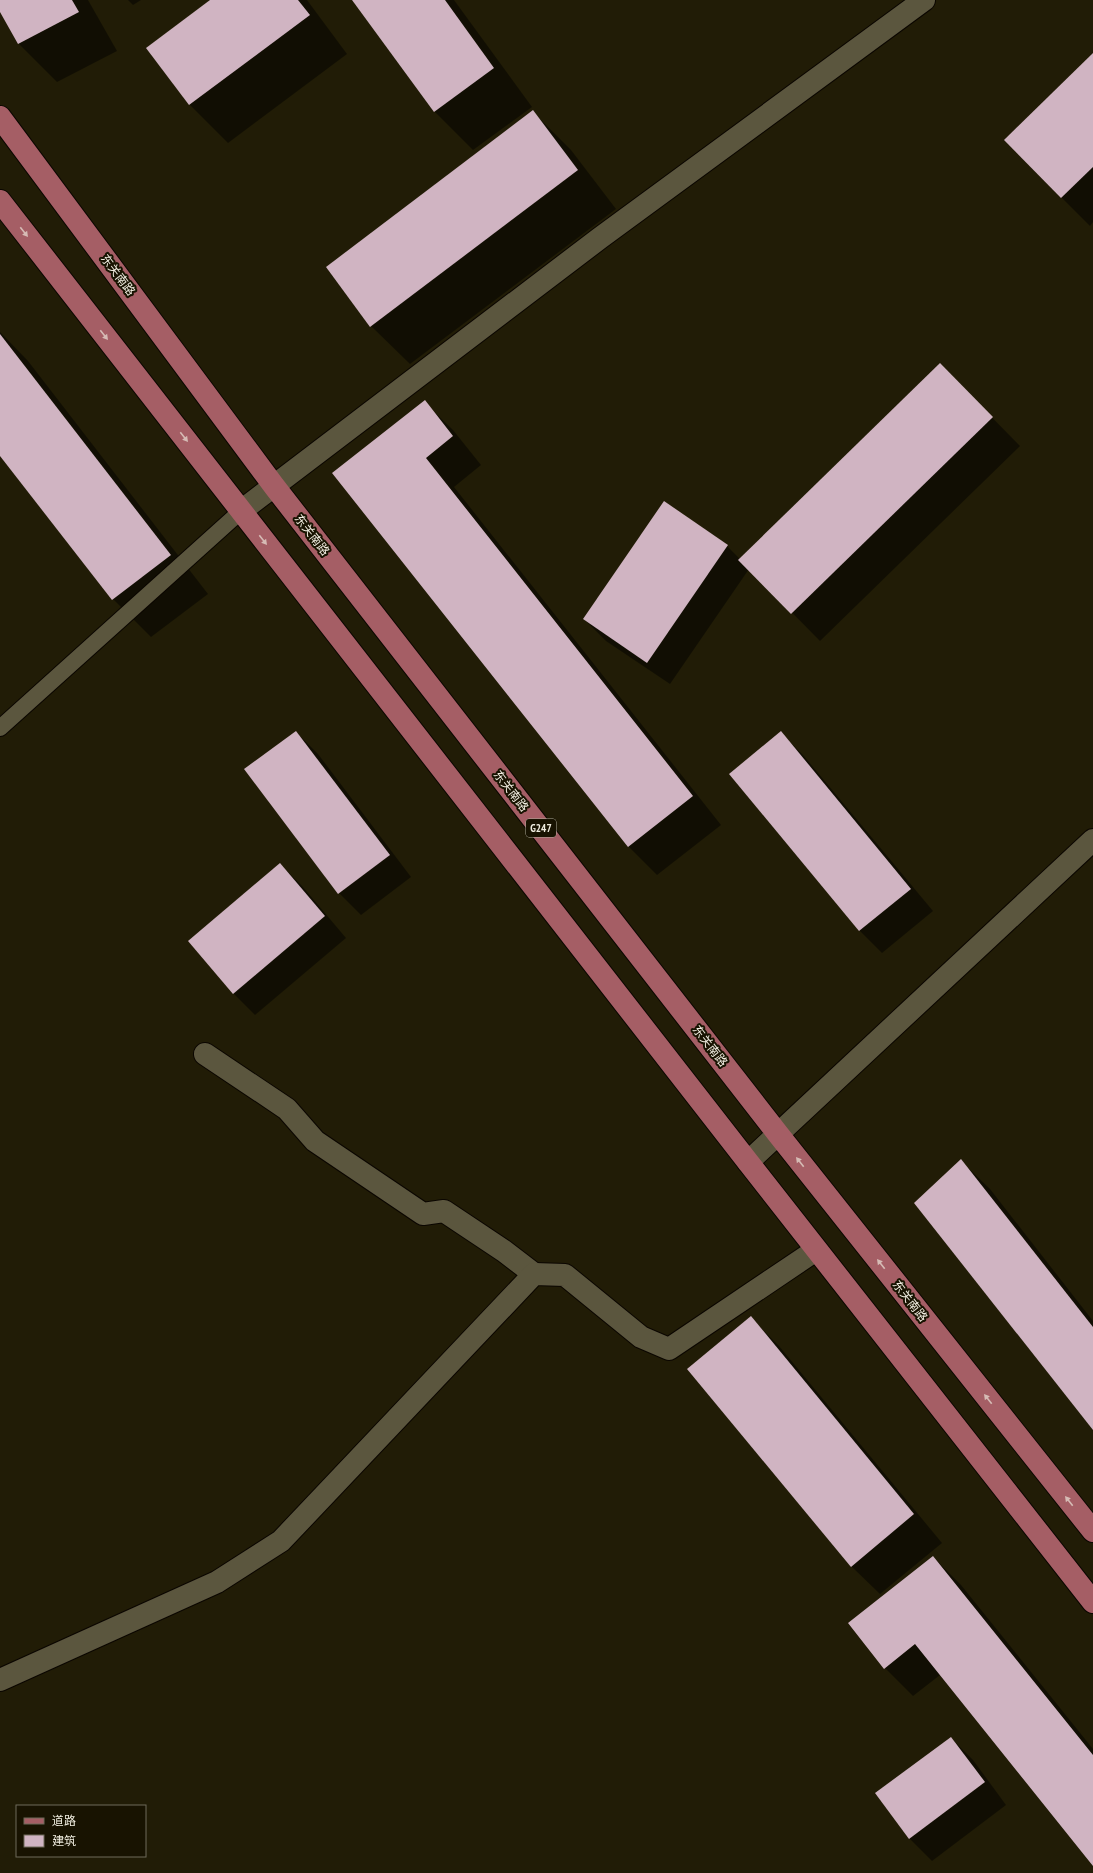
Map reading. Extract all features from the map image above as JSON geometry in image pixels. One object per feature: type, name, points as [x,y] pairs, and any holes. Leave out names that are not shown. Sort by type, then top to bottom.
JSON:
[{"type":"main road","name":"东关南路","points":[[0,117],[274,486],[778,1134],[1093,1531]]},
{"type":"main road","points":[[0,201],[816,1250],[1093,1602]]},
{"type":"street","points":[[241,511],[594,242],[924,0]]},
{"type":"street","points":[[748,1162],[1093,840]]},
{"type":"street","points":[[206,1054],[287,1109],[315,1141],[423,1214],[444,1211],[504,1251],[534,1274],[565,1275],[641,1337],[669,1349],[816,1250]]},
{"type":"street","points":[[0,1680],[217,1582],[281,1541],[534,1274]]},
{"type":"lane","points":[[0,728],[241,511]]},
{"type":"building","points":[[0,0],[72,0],[79,12],[18,44],[0,12]]},
{"type":"building","points":[[210,0],[298,0],[310,15],[189,105],[146,48]]},
{"type":"building","points":[[352,0],[445,0],[494,68],[434,112]]},
{"type":"building","points":[[1093,53],[1093,167],[1061,198],[1004,140]]},
{"type":"building","points":[[533,110],[578,170],[370,327],[326,267]]},
{"type":"building","points":[[0,334],[171,555],[112,600],[0,456]]},
{"type":"building","points":[[940,363],[993,417],[791,614],[738,560]]},
{"type":"building","points":[[425,400],[453,436],[426,458],[693,796],[628,847],[332,473]]},
{"type":"building","points":[[664,501],[728,545],[647,663],[583,619]]},
{"type":"building","points":[[296,731],[390,855],[338,894],[244,769]]},
{"type":"building","points":[[781,731],[911,889],[859,931],[729,774]]},
{"type":"building","points":[[280,863],[325,916],[233,994],[188,941]]},
{"type":"building","points":[[961,1159],[1093,1327],[1093,1430],[914,1203]]},
{"type":"building","points":[[751,1316],[914,1514],[851,1567],[687,1369]]},
{"type":"building","points":[[933,1556],[1093,1755],[1093,1866],[915,1644],[884,1669],[848,1623]]},
{"type":"building","points":[[951,1737],[985,1782],[909,1839],[875,1793]]}]
